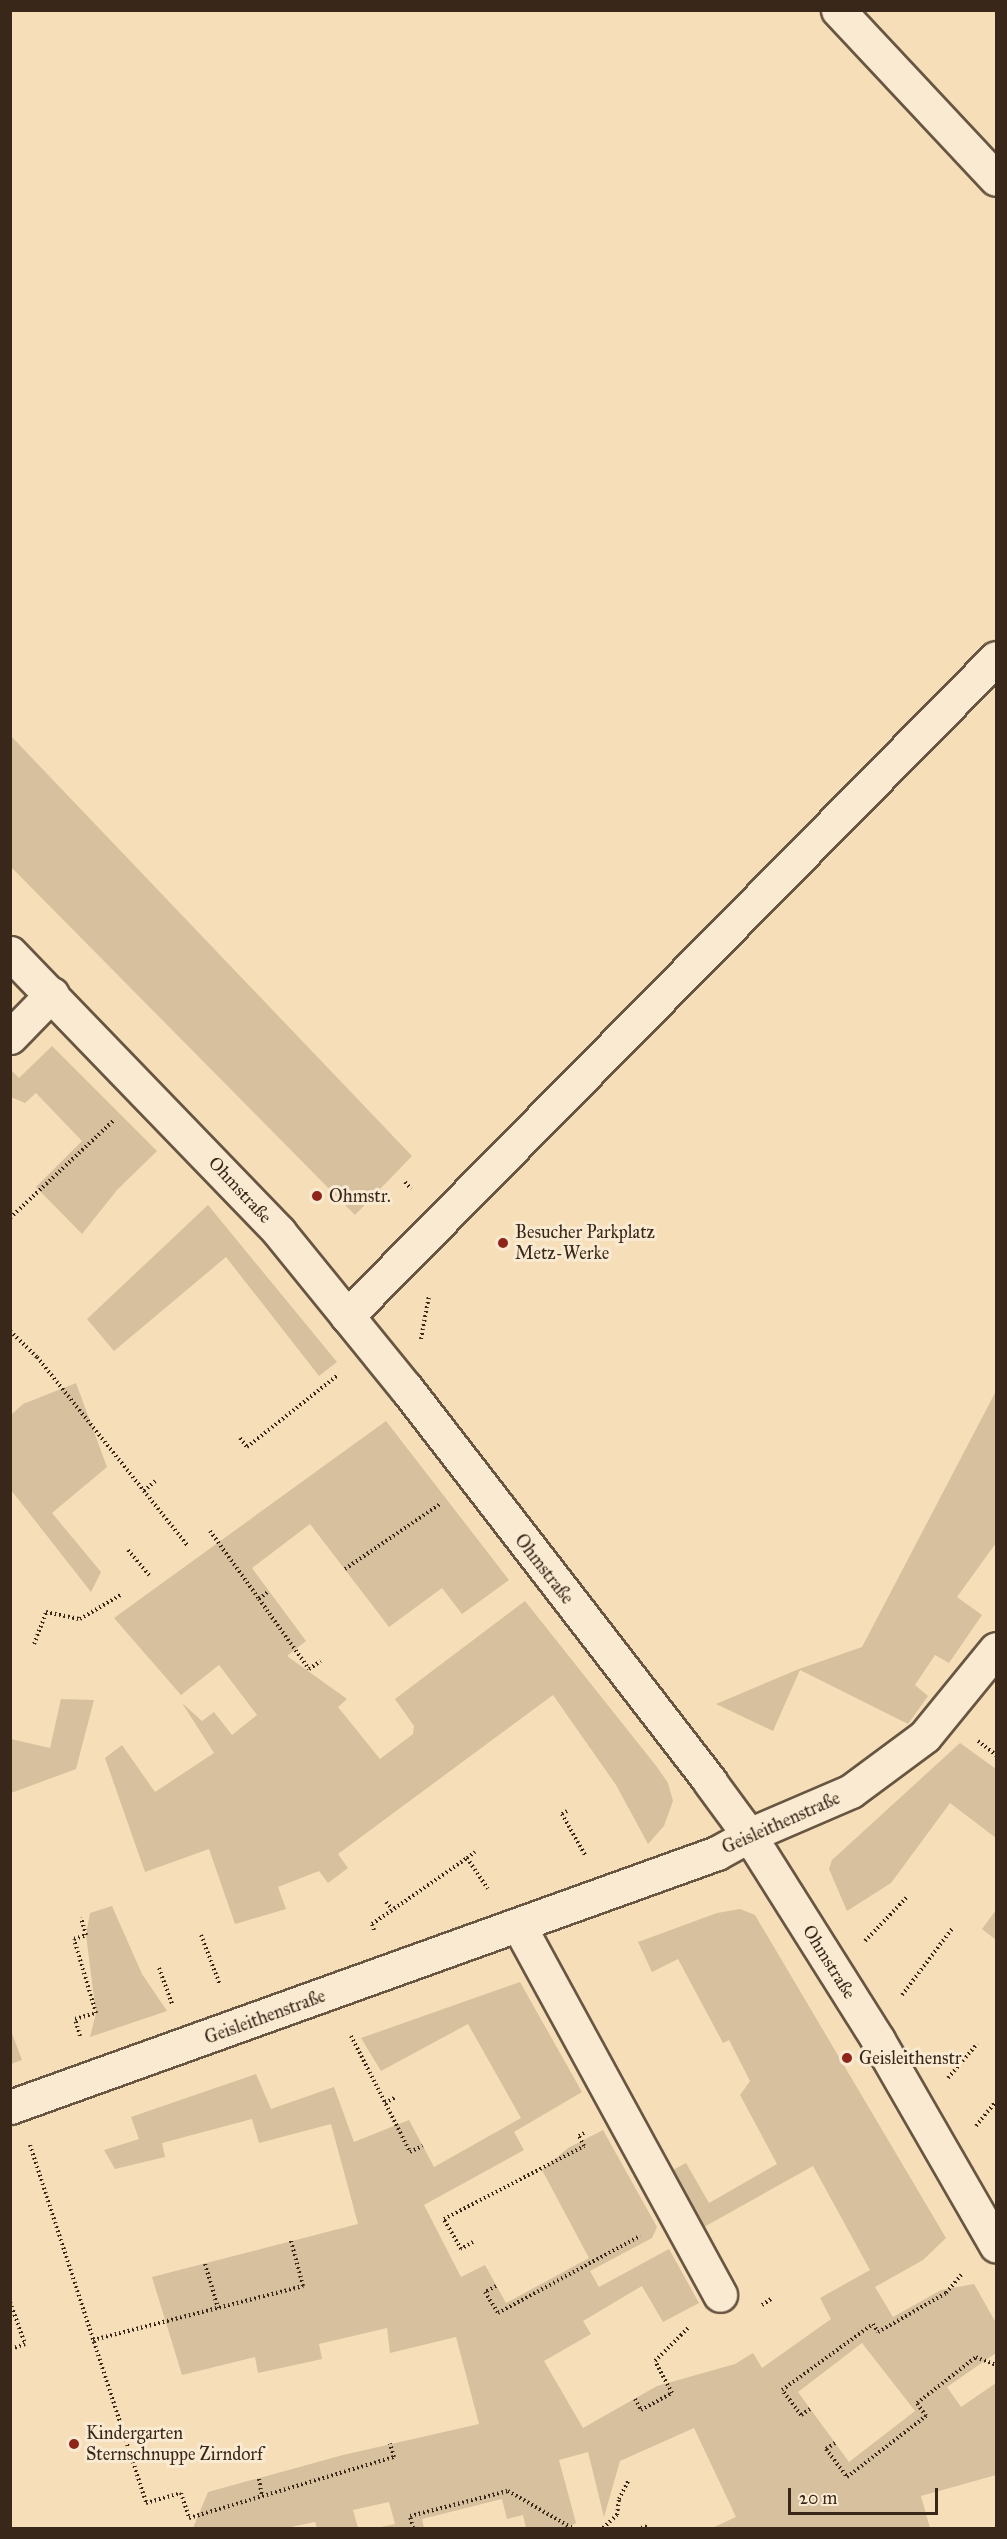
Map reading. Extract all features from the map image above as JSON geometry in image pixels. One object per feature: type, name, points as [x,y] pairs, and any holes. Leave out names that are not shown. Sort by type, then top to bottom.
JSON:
[{"type":"street","points":[[838,10],[996,179]]},
{"type":"street","points":[[347,1316],[996,658]]},
{"type":"street","name":"Ohmstraße","points":[[10,953],[235,1183],[347,1316],[406,1388],[749,1834],[878,2040],[996,2245]]},
{"type":"street","points":[[10,1037],[51,994]]},
{"type":"street","name":"Geisleithenstraße","points":[[13,2106],[717,1853],[749,1834],[861,1785],[925,1736],[996,1649]]},
{"type":"street","points":[[519,1926],[618,2113],[720,2295]]},
{"type":"path","points":[[10,1218],[120,1114]]},
{"type":"path","points":[[419,1352],[429,1294]]},
{"type":"path","points":[[10,1331],[37,1357],[187,1545]]},
{"type":"path","points":[[240,1438],[247,1447],[342,1372]]},
{"type":"path","points":[[144,1491],[155,1481]]},
{"type":"path","points":[[345,1569],[446,1499]]},
{"type":"path","points":[[210,1532],[309,1669],[321,1661]]},
{"type":"path","points":[[128,1550],[149,1575]]},
{"type":"path","points":[[259,1599],[269,1591]]},
{"type":"path","points":[[34,1644],[46,1612],[80,1619],[122,1594]]},
{"type":"path","points":[[567,1811],[562,1814],[588,1859]]},
{"type":"path","points":[[376,1933],[372,1924],[475,1852]]},
{"type":"path","points":[[467,1858],[490,1893]]},
{"type":"path","points":[[862,1944],[908,1896]]},
{"type":"path","points":[[386,1902],[392,1909]]},
{"type":"path","points":[[81,1918],[86,1935],[74,1939],[96,2013],[75,2019],[83,2046]]},
{"type":"path","points":[[897,2001],[952,1929]]},
{"type":"path","points":[[201,1935],[222,1991]]},
{"type":"path","points":[[159,1968],[175,2013]]},
{"type":"path","points":[[351,2036],[410,2152],[423,2146]]},
{"type":"path","points":[[945,2082],[977,2044]]},
{"type":"path","points":[[385,2103],[396,2097]]},
{"type":"path","points":[[974,2129],[996,2101]]},
{"type":"path","points":[[13,2106],[146,2503],[181,2493],[189,2518],[394,2457],[390,2444]]},
{"type":"path","points":[[473,2242],[461,2249],[444,2219],[584,2146],[579,2136],[618,2113]]},
{"type":"path","points":[[496,2286],[485,2292],[498,2313],[644,2234],[653,2251],[685,2232]]},
{"type":"path","points":[[93,2340],[303,2286],[291,2241]]},
{"type":"path","points":[[205,2264],[218,2308]]},
{"type":"path","points":[[810,2409],[801,2415],[782,2390],[873,2324],[878,2332],[946,2293],[969,2266]]},
{"type":"path","points":[[635,2399],[641,2410],[672,2393],[655,2361],[720,2295]]},
{"type":"path","points":[[10,2302],[25,2344],[14,2348]]},
{"type":"path","points":[[835,2443],[826,2449],[847,2477],[926,2415],[917,2403],[976,2358],[996,2365]]},
{"type":"path","points":[[259,2479],[262,2496]]},
{"type":"path","points":[[603,2529],[617,2515],[619,2499],[628,2481]]},
{"type":"path","points":[[413,2529],[410,2516],[508,2491],[572,2529]]},
{"type":"path","points":[[641,2529],[648,2526]]},
{"type":"shaded area","points":[[10,735],[412,1156],[355,1215],[11,867]]},
{"type":"shaded area","points":[[52,1046],[157,1151],[117,1190],[82,1234],[36,1187],[82,1141],[36,1093],[25,1103],[11,1097],[11,1070],[19,1078]]},
{"type":"shaded area","points":[[208,1205],[337,1362],[319,1376],[226,1257],[114,1351],[87,1319]]},
{"type":"shaded area","points":[[76,1383],[107,1467],[52,1513],[101,1572],[91,1592],[11,1490],[11,1415],[23,1404]]},
{"type":"shaded area","points":[[996,1391],[996,1543],[957,1597],[982,1615],[949,1663],[935,1655],[915,1685],[928,1696],[908,1724],[800,1670],[773,1731],[716,1704],[799,1669],[862,1647]]},
{"type":"shaded area","points":[[386,1421],[509,1580],[462,1614],[442,1588],[389,1627],[310,1524],[252,1568],[306,1641],[287,1656],[347,1699],[338,1707],[380,1759],[413,1734],[414,1726],[395,1699],[525,1601],[657,1767],[668,1783],[673,1801],[664,1826],[648,1844],[616,1785],[553,1695],[338,1854],[348,1868],[328,1883],[319,1871],[278,1887],[286,1909],[235,1924],[209,1849],[145,1872],[105,1758],[122,1745],[155,1792],[214,1753],[182,1703],[202,1721],[214,1712],[232,1735],[257,1715],[219,1665],[181,1695],[114,1618]]},
{"type":"shaded area","points":[[61,1699],[94,1700],[76,1769],[11,1793],[11,1739],[50,1748]]},
{"type":"shaded area","points":[[960,1743],[996,1769],[996,1838],[950,1803],[891,1883],[847,1911],[829,1869],[832,1860]]},
{"type":"shaded area","points":[[112,1906],[142,1974],[167,2011],[90,2037],[96,2013],[86,1935],[90,1913]]},
{"type":"shaded area","points":[[740,1909],[755,1915],[946,2238],[923,2260],[875,2287],[893,2317],[941,2290],[974,2284],[996,2323],[996,2353],[947,2387],[961,2407],[996,2383],[996,2475],[921,2496],[930,2528],[712,2528],[736,2517],[694,2428],[620,2461],[604,2517],[588,2452],[559,2460],[576,2523],[568,2528],[526,2528],[523,2515],[507,2519],[502,2499],[422,2519],[424,2528],[377,2528],[395,2524],[389,2502],[353,2510],[358,2528],[317,2528],[315,2522],[286,2528],[193,2528],[208,2492],[343,2455],[479,2424],[456,2337],[390,2353],[387,2328],[319,2344],[322,2359],[258,2373],[255,2357],[182,2375],[152,2277],[358,2224],[331,2124],[259,2143],[252,2119],[162,2143],[165,2157],[115,2169],[104,2150],[139,2139],[131,2117],[256,2074],[271,2109],[334,2087],[354,2142],[409,2120],[434,2167],[521,2118],[468,2024],[381,2071],[361,2038],[520,1982],[582,2092],[514,2132],[524,2150],[424,2205],[461,2277],[485,2265],[506,2303],[589,2258],[542,2170],[568,2148],[603,2130],[657,2227],[652,2238],[590,2271],[599,2287],[669,2249],[699,2303],[663,2322],[642,2286],[583,2321],[591,2334],[544,2361],[583,2428],[657,2386],[735,2364],[753,2353],[762,2368],[831,2319],[820,2298],[870,2270],[813,2166],[704,2227],[673,2170],[686,2163],[709,2203],[777,2164],[740,2095],[750,2081],[729,2040],[723,2043],[678,1959],[652,1972],[638,1942],[717,1913]],"holes":[[[862,2343],[915,2411],[849,2462],[798,2392]]]},
{"type":"shaded area","points":[[996,1910],[996,1940],[982,1929]]},
{"type":"shaded area","points":[[11,2031],[22,2060],[10,2064]]},
{"type":"place","name":"Ohmstr.","points":[[317,1196]]},
{"type":"place","name":"Besucher Parkplatz Metz-Werke","points":[[503,1243]]},
{"type":"place","name":"Geisleithenstr","points":[[847,2058]]},
{"type":"place","name":"Kindergarten Sternschnuppe Zirndorf","points":[[74,2444]]}]
